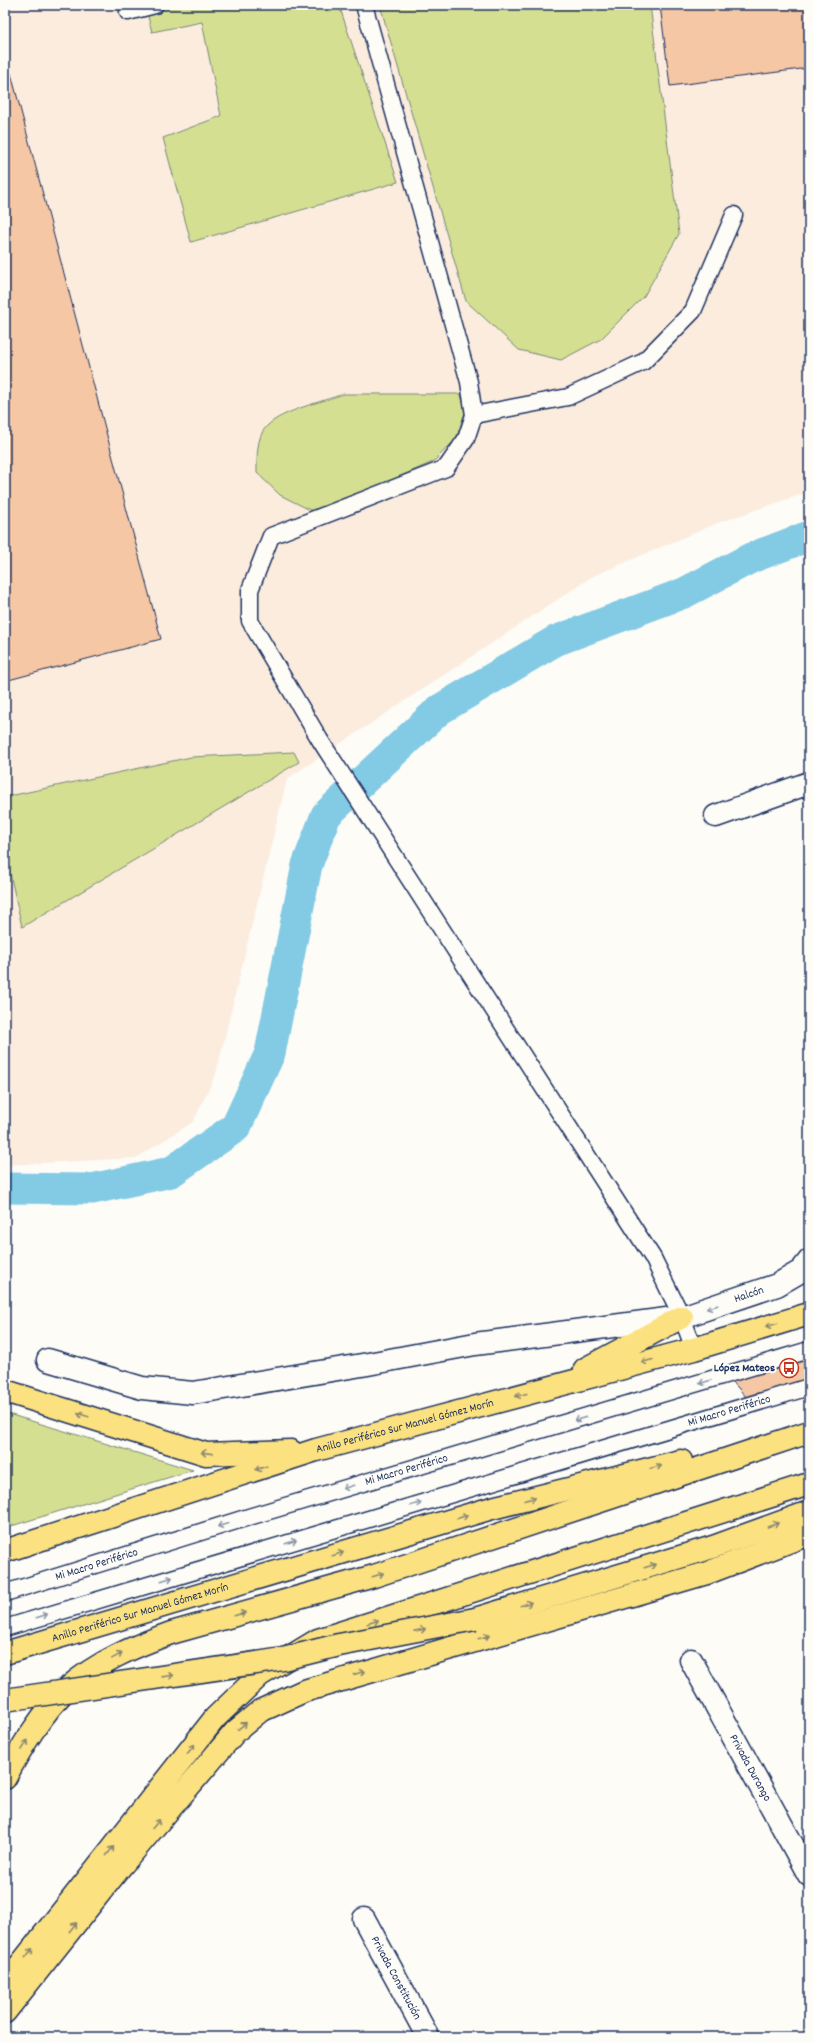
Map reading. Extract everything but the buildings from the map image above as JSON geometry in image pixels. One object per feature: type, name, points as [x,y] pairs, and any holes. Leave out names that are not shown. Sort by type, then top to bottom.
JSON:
[{"type":"highway","name":"Anillo Periférico Sur Manuel Gómez Morín","points":[[5,1551],[316,1450],[694,1349],[809,1314]]},
{"type":"highway","points":[[552,1387],[682,1316]]},
{"type":"highway","points":[[5,1391],[206,1454],[316,1450]]},
{"type":"highway","points":[[5,1778],[28,1739],[68,1688],[93,1669],[145,1642],[171,1633],[374,1576],[809,1430]]},
{"type":"highway","name":"Anillo Periférico Sur Manuel Gómez Morín","points":[[5,1653],[492,1508],[809,1430]]},
{"type":"highway","points":[[5,1984],[215,1718],[260,1675],[318,1640],[809,1484]]},
{"type":"highway","points":[[5,1700],[283,1659],[339,1645],[475,1620],[713,1547],[809,1512]]},
{"type":"highway","points":[[5,2012],[122,1864],[212,1757],[236,1731],[260,1711],[304,1691],[707,1573],[809,1534]]},
{"type":"street","points":[[716,816],[809,783]]},
{"type":"street","name":"Halcón","points":[[48,1360],[142,1388],[193,1392],[368,1364],[475,1344],[682,1316],[777,1285],[801,1271],[809,1261]]},
{"type":"street","name":"Privada Durango","points":[[691,1660],[809,1875]]},
{"type":"street","name":"Privada Constitución","points":[[364,1919],[428,2037]]},
{"type":"lane","points":[[128,12],[155,5]]},
{"type":"lane","points":[[364,5],[469,382],[474,415],[466,439],[446,468],[272,536],[250,590],[250,621],[320,740],[652,1258],[682,1316],[694,1349]]},
{"type":"lane","points":[[474,415],[568,397],[643,362],[693,311],[734,215]]},
{"type":"lane","name":"Mi Macro Periférico","points":[[5,1593],[259,1514],[809,1350]]},
{"type":"lane","name":"Mi Macro Periférico","points":[[5,1628],[809,1386]]},
{"type":"shaded area","points":[[5,5],[809,5],[809,492],[720,522],[593,576],[287,779],[216,1074],[193,1122],[136,1158],[5,1165]]},
{"type":"green space","points":[[145,5],[339,5],[398,182],[191,242],[163,138],[221,116],[202,22],[152,32]]},
{"type":"green space","points":[[380,5],[650,5],[679,234],[644,296],[601,339],[561,360],[519,350],[466,301]]},
{"type":"green space","points":[[343,394],[461,394],[465,413],[456,439],[433,462],[333,505],[310,510],[280,495],[257,473],[259,442],[263,430],[274,420],[303,407]]},
{"type":"green space","points":[[294,752],[299,762],[22,927],[5,851],[5,797],[191,757]]},
{"type":"green space","points":[[5,1413],[193,1470],[5,1528]]},
{"type":"waterway","points":[[5,1188],[92,1189],[171,1172],[236,1127],[270,1053],[307,865],[326,815],[439,710],[555,641],[684,593],[751,558],[809,536]]},
{"type":"place","name":"López Mateos","points":[[789,1368]]}]
